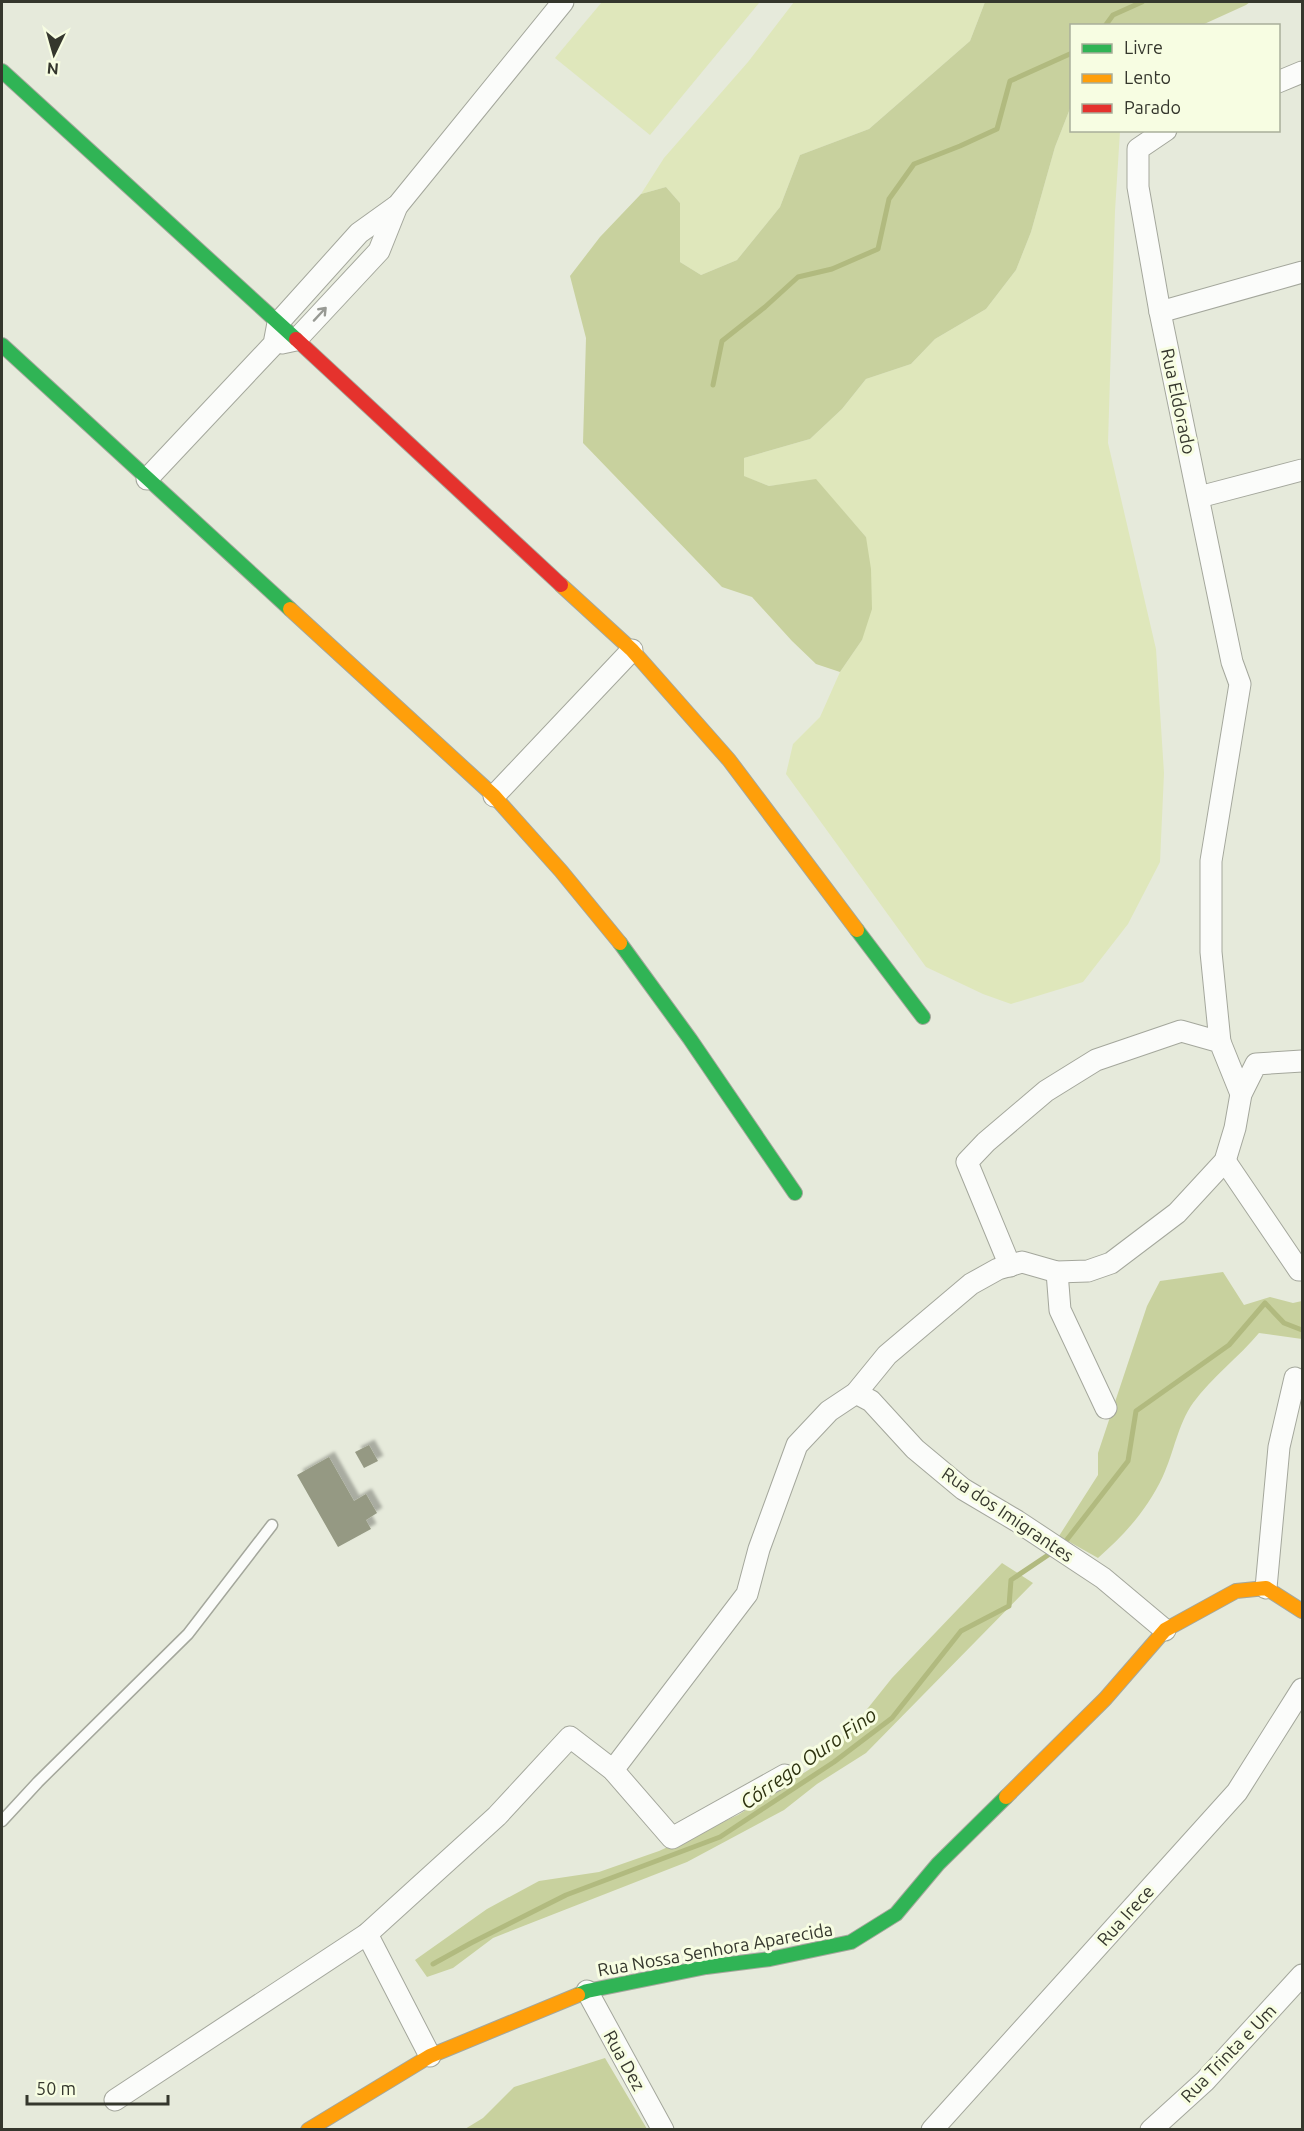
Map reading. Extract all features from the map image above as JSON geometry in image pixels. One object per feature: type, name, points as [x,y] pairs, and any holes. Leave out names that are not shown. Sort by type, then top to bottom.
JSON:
[{"type":"street","points":[[274,344],[296,340],[379,251],[398,206],[563,2]]},
{"type":"street","points":[[2,71],[632,651],[729,760],[923,1017]]},
{"type":"street","points":[[1280,81],[1302,72]]},
{"type":"street","name":"Rua Eldorado","points":[[1163,132],[1138,149],[1138,187],[1227,639],[1240,684],[1211,861],[1211,952],[1220,1042]]},
{"type":"street","points":[[147,478],[274,344],[278,323],[359,233],[398,206]]},
{"type":"street","points":[[1161,312],[1302,272]]},
{"type":"street","points":[[2,345],[494,796],[564,874],[624,948],[692,1041],[795,1193]]},
{"type":"street","points":[[1199,497],[1302,470]]},
{"type":"street","points":[[494,796],[632,651]]},
{"type":"street","points":[[1010,1266],[967,1162],[986,1142],[1046,1091],[1096,1060],[1181,1031],[1220,1042],[1240,1094]]},
{"type":"street","points":[[613,1770],[747,1594],[759,1549],[797,1445],[829,1411],[856,1393],[888,1355],[971,1284],[998,1269],[1022,1262],[1057,1272],[1088,1271],[1111,1263],[1177,1213],[1225,1161],[1235,1128],[1240,1094],[1256,1064],[1302,1060]]},
{"type":"street","points":[[1225,1161],[1299,1270],[1302,1270]]},
{"type":"street","points":[[1057,1272],[1060,1310],[1106,1408]]},
{"type":"street","points":[[1296,1378],[1279,1447],[1266,1588],[1302,1611]]},
{"type":"street","name":"Rua dos Imigrantes","points":[[856,1393],[870,1401],[915,1449],[963,1490],[1048,1541],[1103,1578],[1165,1630]]},
{"type":"street","name":"Rua Nossa Senhora Aparecida","points":[[308,2130],[430,2056],[587,1991],[706,1967],[770,1959],[851,1942],[896,1914],[938,1864],[1105,1699],[1165,1630],[1236,1591],[1266,1588]]},
{"type":"street","name":"Rua Irece","points":[[932,2130],[1237,1792],[1302,1689]]},
{"type":"street","points":[[115,2100],[367,1934],[497,1816],[570,1737],[613,1770],[672,1838],[784,1775]]},
{"type":"street","points":[[367,1934],[430,2056]]},
{"type":"street","name":"Rua Trinta e Um","points":[[1156,2127],[1205,2081],[1302,1975]]},
{"type":"street","name":"Rua Dez","points":[[587,1991],[663,2130]]},
{"type":"lane","points":[[2,1821],[38,1782],[188,1634],[272,1525]]},
{"type":"green space","points":[[602,2],[759,3],[650,135],[555,58]]},
{"type":"green space","points":[[794,2],[985,2],[970,41],[869,129],[800,155],[780,207],[737,260],[701,275],[680,262],[680,203],[666,187],[641,194],[664,158],[748,62]]},
{"type":"green space","points":[[985,2],[1250,2],[1204,24],[1070,24],[1070,109],[1055,147],[1031,232],[1016,270],[986,309],[935,339],[911,364],[866,379],[842,409],[810,439],[744,458],[744,476],[769,486],[816,479],[866,537],[871,569],[872,609],[862,640],[840,672],[816,664],[752,597],[722,587],[583,443],[586,338],[570,276],[600,237],[641,194],[666,187],[680,203],[680,262],[701,275],[737,260],[780,207],[800,155],[869,129],[970,41]]},
{"type":"green space","points":[[1070,109],[1070,132],[1120,132],[1115,211],[1108,443],[1156,649],[1164,773],[1160,862],[1128,924],[1083,982],[1011,1004],[983,994],[926,967],[786,774],[793,744],[820,717],[840,672],[862,640],[866,537],[816,480],[769,486],[743,476],[744,458],[810,439],[842,409],[866,379],[911,364],[935,339],[986,309],[1016,270],[1031,232],[1055,147]]},
{"type":"green space","points":[[1223,1272],[1244,1305],[1270,1297],[1293,1303],[1302,1301],[1302,1339],[1259,1333],[1209,1384],[1188,1411],[1163,1476],[1150,1500],[1127,1530],[1098,1558],[1059,1536],[1098,1475],[1098,1453],[1147,1306],[1160,1281]]},
{"type":"green space","points":[[1002,1563],[1033,1583],[866,1753],[817,1784],[784,1810],[687,1862],[493,1938],[453,1968],[427,1977],[415,1960],[487,1909],[539,1881],[599,1872],[659,1851],[738,1815],[810,1769],[856,1723],[892,1678]]},
{"type":"green space","points":[[605,2058],[647,2129],[465,2129],[483,2118],[514,2087]]},
{"type":"building","points":[[369,1445],[378,1461],[364,1468],[355,1452]]},
{"type":"building","points":[[329,1457],[354,1501],[366,1494],[377,1513],[366,1520],[371,1529],[338,1547],[297,1475]]},
{"type":"waterway","points":[[1106,24],[1113,15],[1142,2]]},
{"type":"waterway","points":[[713,385],[722,341],[798,277],[832,269],[878,249],[889,199],[914,164],[997,129],[1010,81],[1070,54]]},
{"type":"waterway","name":"Córrego Ouro Fino","points":[[1062,1546],[1128,1461],[1136,1411],[1229,1345],[1265,1303],[1284,1323],[1302,1330]]},
{"type":"waterway","name":"Córrego Ouro Fino","points":[[433,1964],[566,1895],[720,1837],[834,1762],[892,1718],[961,1631],[1009,1606],[1011,1580],[1054,1551]]},
{"type":"traffic: fast","points":[[2,71],[296,339]]},
{"type":"traffic: fast","points":[[2,345],[290,609]]},
{"type":"traffic: fast","points":[[857,930],[923,1017]]},
{"type":"traffic: fast","points":[[620,943],[690,1039],[795,1193]]},
{"type":"traffic: fast","points":[[578,1995],[587,1991],[706,1967],[770,1959],[851,1942],[896,1914],[938,1864],[1006,1797]]},
{"type":"traffic: slow","points":[[561,585],[632,650],[729,760],[857,930]]},
{"type":"traffic: slow","points":[[290,609],[494,796],[561,871],[620,943]]},
{"type":"traffic: slow","points":[[1006,1797],[1105,1699],[1165,1630],[1236,1591],[1266,1588],[1302,1611]]},
{"type":"traffic: slow","points":[[308,2130],[430,2056],[578,1995]]},
{"type":"traffic: jam","points":[[296,339],[561,585]]}]
